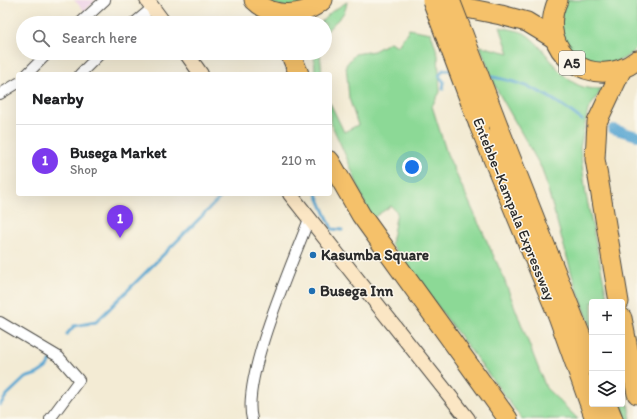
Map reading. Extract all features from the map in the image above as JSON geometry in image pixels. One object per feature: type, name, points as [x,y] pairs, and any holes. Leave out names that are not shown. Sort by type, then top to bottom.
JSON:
[{"type":"highway","points":[[254,0],[274,16]]},
{"type":"highway","points":[[284,16],[307,11],[323,0]]},
{"type":"highway","name":"A5","points":[[425,0],[502,15],[527,22],[555,39]]},
{"type":"highway","name":"Entebbe–Kampala Expressway","points":[[432,0],[479,124],[558,316],[595,419]]},
{"type":"highway","name":"Entebbe–Kampala Expressway","points":[[450,0],[589,356]]},
{"type":"highway","name":"A5","points":[[558,0],[554,8],[552,24],[555,39],[561,51],[570,61],[582,69],[595,73],[609,73],[630,65]]},
{"type":"highway","points":[[293,60],[298,72]]},
{"type":"highway","points":[[618,299],[595,159],[597,122],[630,65]]},
{"type":"highway","points":[[332,165],[360,215],[508,419]]},
{"type":"highway","points":[[625,333],[637,394]]},
{"type":"highway","points":[[608,407],[613,419]]},
{"type":"street","points":[[88,16],[105,0]]},
{"type":"street","points":[[140,16],[150,4],[159,16]]},
{"type":"street","points":[[29,72],[41,60]]},
{"type":"street","points":[[82,72],[94,60]]},
{"type":"street","points":[[191,60],[200,72]]},
{"type":"street","points":[[0,94],[16,84]]},
{"type":"street","points":[[292,196],[409,342],[468,419]]},
{"type":"street","points":[[252,419],[252,396],[262,344],[310,219]]},
{"type":"street","points":[[0,322],[55,355],[79,380],[50,419]]},
{"type":"shaded area","points":[[74,0],[96,0],[85,11]]},
{"type":"green space","points":[[260,0],[313,0],[291,9]]},
{"type":"green space","points":[[562,0],[637,0],[637,47],[625,58],[613,62],[584,63],[559,38]]},
{"type":"green space","points":[[347,2],[344,12],[332,26],[332,16],[327,16]]},
{"type":"green space","points":[[500,27],[522,32],[532,39],[559,70],[574,83],[585,88],[602,89],[588,110],[580,148],[586,195],[607,299],[589,299],[589,322],[573,278],[542,169],[496,88],[480,46],[509,53]]},
{"type":"green space","points":[[409,29],[431,33],[438,55],[440,92],[432,106],[447,154],[502,274],[546,388],[578,419],[522,419],[391,244],[397,212],[391,206],[371,219],[332,125],[332,107],[344,132],[358,125],[349,98],[346,65],[355,54],[374,51],[390,42],[398,46]]},
{"type":"green space","points":[[314,60],[321,60],[322,72],[315,72]]},
{"type":"green space","points":[[625,388],[631,419],[626,419],[622,407],[625,407]]},
{"type":"waterway","points":[[443,89],[444,82],[439,76],[443,70],[451,70]]},
{"type":"waterway","points":[[486,76],[514,82],[537,91],[559,103],[582,120]]},
{"type":"waterway","points":[[613,129],[637,136]]},
{"type":"waterway","points":[[67,334],[74,326],[96,322],[222,196]]},
{"type":"waterway","points":[[318,196],[332,229],[342,230]]},
{"type":"waterway","points":[[0,405],[7,395],[25,378],[37,374],[46,368],[54,357]]},
{"type":"place","name":"Busega Market","points":[[120,238]]},
{"type":"place","name":"Kasumba Square","points":[[313,255]]},
{"type":"place","name":"Busega Inn","points":[[312,291]]}]
